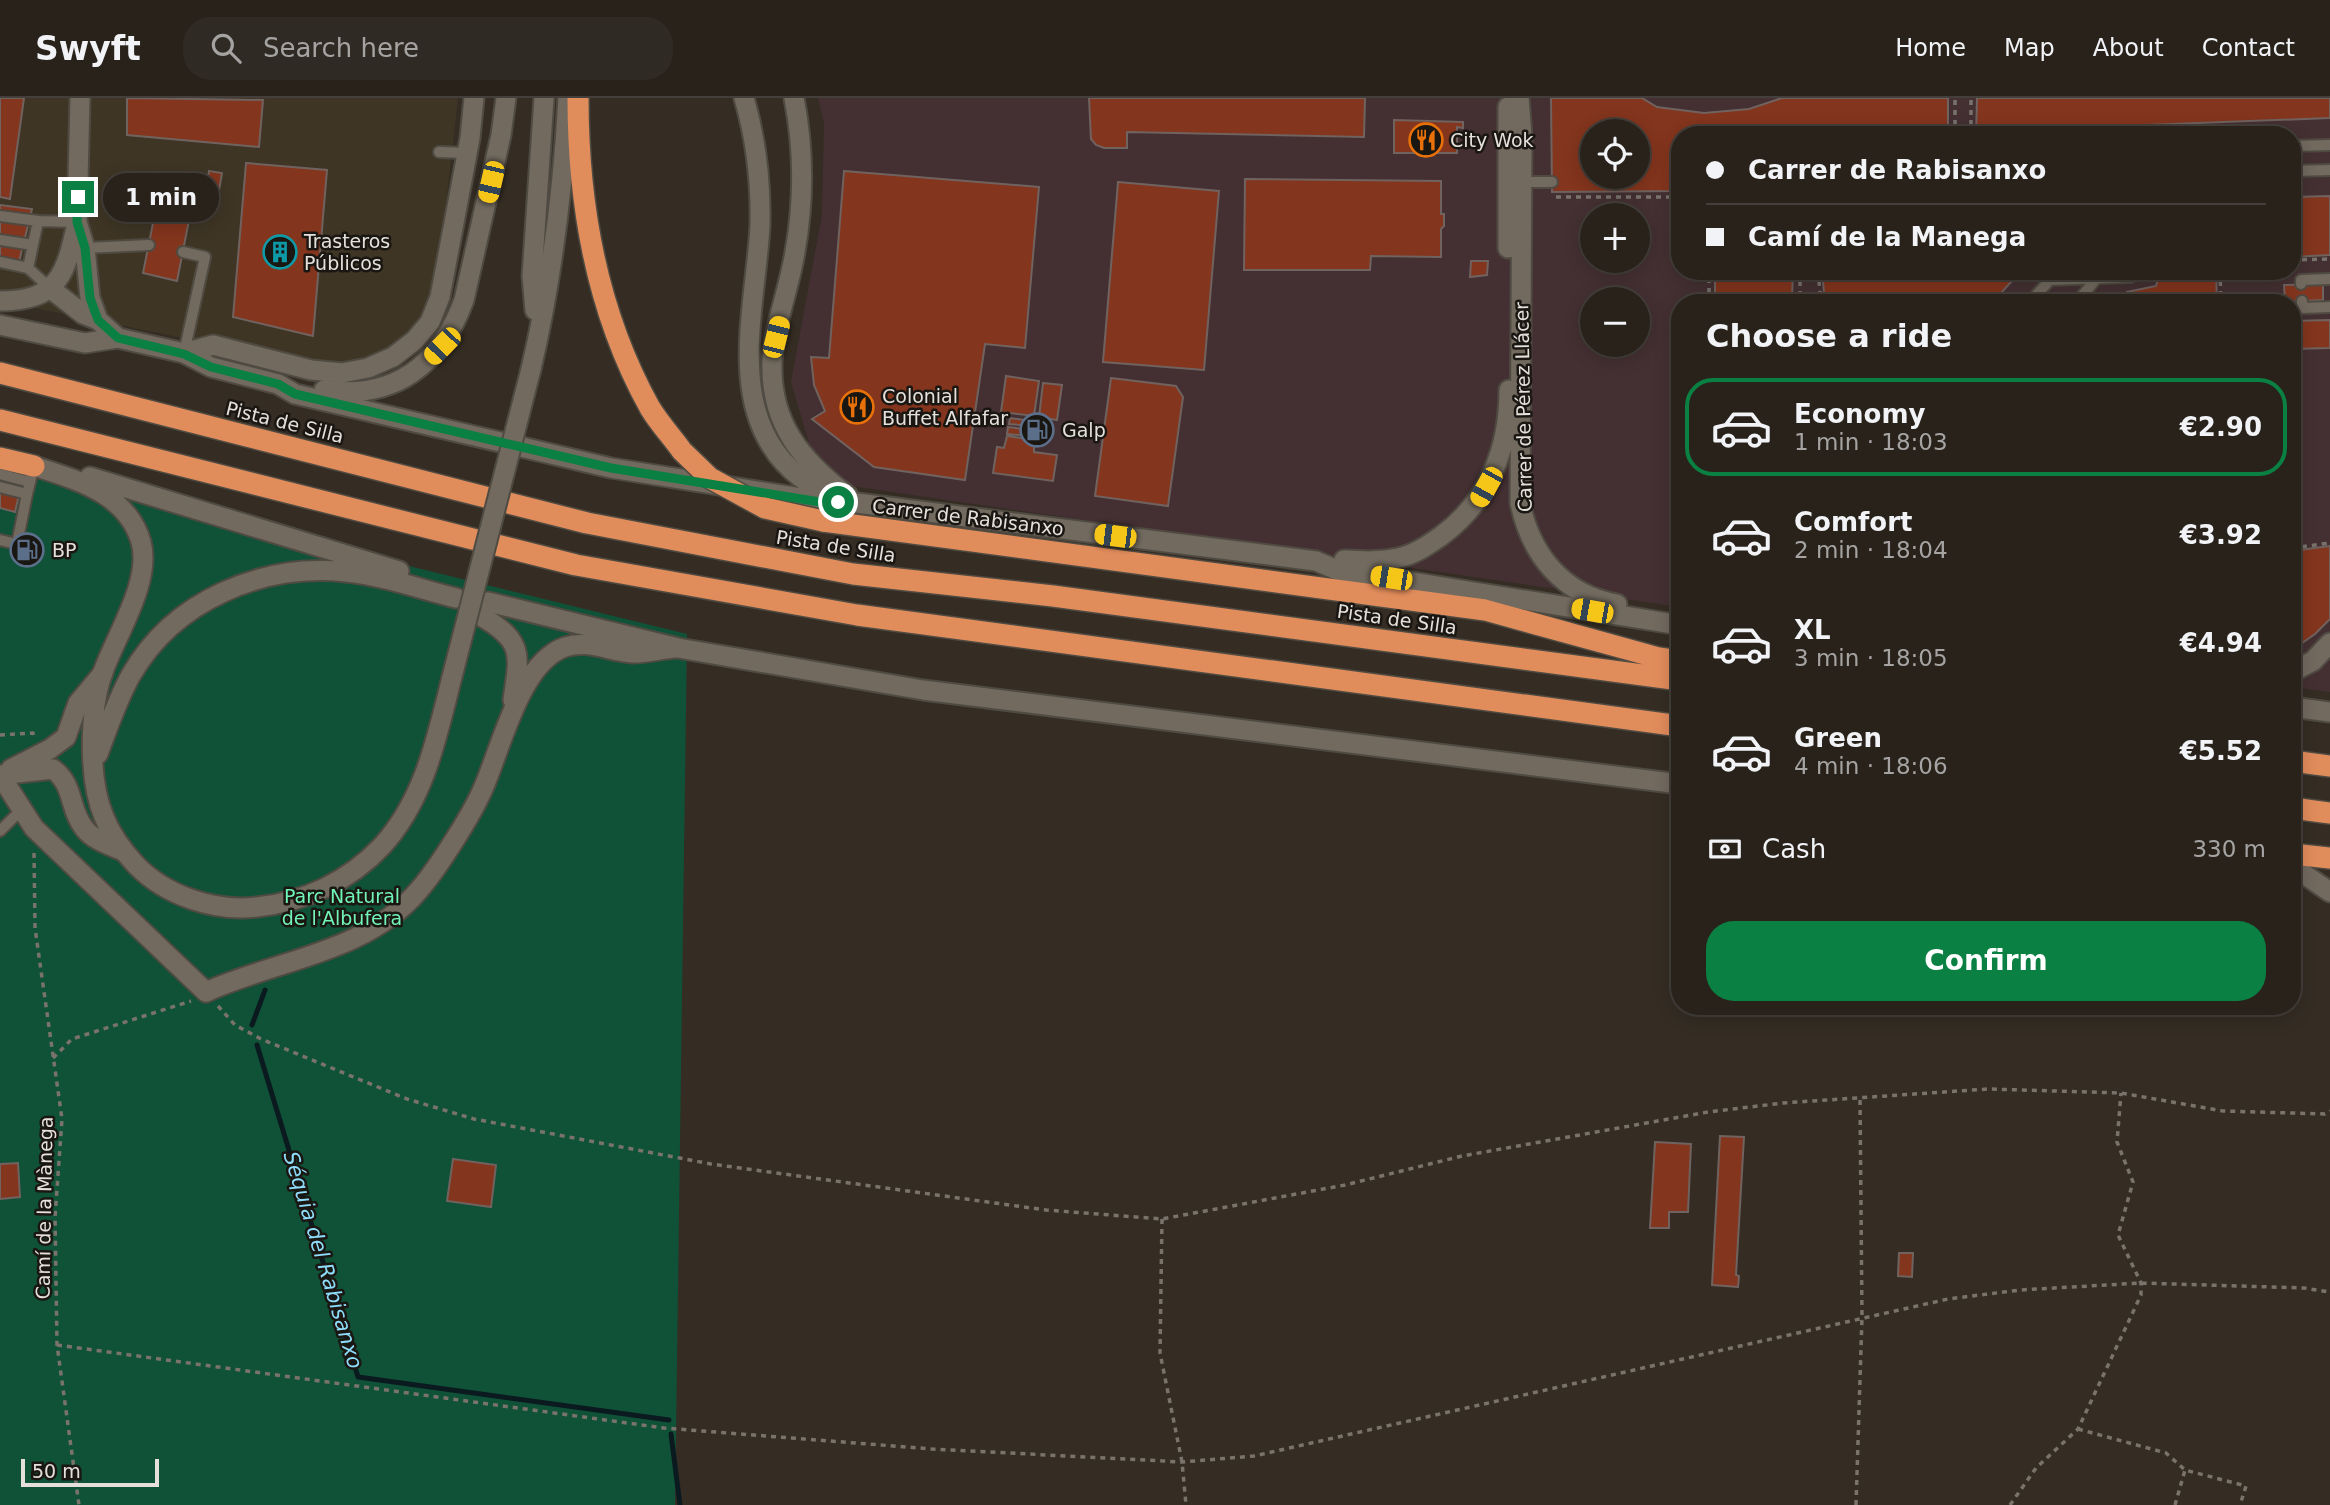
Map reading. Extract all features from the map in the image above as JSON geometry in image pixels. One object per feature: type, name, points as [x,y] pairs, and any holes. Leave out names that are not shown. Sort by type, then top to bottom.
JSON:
[{"type":"highway","points":[[578,98],[584,211],[593,259],[610,318],[651,410],[682,451],[710,478],[765,508],[823,521],[1485,610],[1671,660]]},
{"type":"highway","name":"Pista de Silla","points":[[0,373],[587,523],[853,574],[1081,599],[1671,679]]},
{"type":"highway","points":[[0,420],[589,568],[857,615],[1671,725]]},
{"type":"highway","points":[[0,457],[32,474]]},
{"type":"highway","points":[[2301,762],[2330,766]]},
{"type":"highway","points":[[2301,809],[2330,813]]},
{"type":"highway","points":[[2301,855],[2330,858]]},
{"type":"street","points":[[0,301],[33,298],[51,289],[69,260],[77,222],[80,98]]},
{"type":"street","points":[[469,146],[474,98]]},
{"type":"street","points":[[469,146],[481,98]]},
{"type":"street","points":[[278,384],[296,383],[343,393],[370,390],[395,383],[422,368],[442,346],[455,325],[464,300],[501,135],[506,98]]},
{"type":"street","points":[[536,310],[532,276],[544,98]]},
{"type":"street","points":[[531,369],[558,98]]},
{"type":"street","points":[[32,474],[103,492],[123,509],[137,530],[143,563],[138,587],[103,673],[96,696],[93,729],[96,788],[104,817],[123,851],[144,873],[167,889],[196,901],[226,908],[271,906],[332,886],[382,846],[403,818],[420,787],[435,746],[548,300],[559,216],[568,98]]},
{"type":"street","points":[[744,98],[760,174],[760,224],[749,361],[749,380],[756,412],[768,438],[799,477],[813,486],[857,503]]},
{"type":"street","points":[[794,98],[801,145],[802,199],[795,251],[772,363],[776,401],[791,442],[801,456],[857,503]]},
{"type":"street","name":"Carrer de Pérez Llácer","points":[[1316,561],[1335,559],[1373,562],[1400,558],[1425,547],[1456,525],[1479,499],[1493,474],[1506,435],[1508,399],[1508,98]]},
{"type":"street","name":"Carrer de Pérez Llácer","points":[[1519,98],[1522,182],[1520,503],[1524,523],[1536,550],[1574,589],[1599,601],[1671,613]]},
{"type":"street","name":"Carrer de Rabisanxo","points":[[184,354],[213,345],[311,370],[342,373],[368,368],[393,357],[415,340],[429,321],[440,297],[469,146]]},
{"type":"street","points":[[77,222],[85,248],[90,298],[98,320]]},
{"type":"street","points":[[51,289],[83,314],[98,320],[118,338]]},
{"type":"street","points":[[0,325],[85,343],[118,338]]},
{"type":"street","name":"Carrer de Rabisanxo","points":[[118,338],[184,354],[211,367],[278,384],[295,394],[611,468],[820,502],[857,503],[1316,561],[1337,570],[1671,624]]},
{"type":"street","points":[[32,474],[74,472],[456,598],[370,576],[308,571],[262,577],[230,588],[198,606],[148,650],[127,685],[95,761]]},
{"type":"street","points":[[510,718],[519,662],[506,631],[486,610],[678,648],[923,690],[1671,783]]},
{"type":"street","points":[[2301,667],[2313,661],[2330,643]]},
{"type":"street","points":[[0,775],[34,828],[206,992],[242,975],[331,950],[382,924],[419,890],[481,793],[510,718],[533,672],[546,656],[566,646],[592,644],[632,653],[678,648]]},
{"type":"street","points":[[0,775],[66,737],[78,703],[103,673]]},
{"type":"street","points":[[2301,708],[2330,712]]},
{"type":"street","points":[[0,775],[53,769],[65,779],[84,828],[98,840],[123,851]]},
{"type":"street","points":[[2301,865],[2330,867]]},
{"type":"street","points":[[2301,871],[2330,892]]},
{"type":"lane","points":[[2301,146],[2330,145]]},
{"type":"lane","points":[[439,152],[469,146]]},
{"type":"lane","points":[[2301,171],[2330,170]]},
{"type":"lane","points":[[1522,182],[1552,182]]},
{"type":"lane","points":[[0,216],[77,222]]},
{"type":"lane","points":[[28,268],[38,221]]},
{"type":"lane","points":[[0,240],[33,245]]},
{"type":"lane","points":[[85,248],[149,245]]},
{"type":"lane","points":[[183,252],[205,257],[184,354]]},
{"type":"lane","points":[[0,262],[28,268],[51,289]]},
{"type":"lane","points":[[2301,284],[2301,280],[2330,279]]},
{"type":"lane","points":[[2036,294],[2047,280]]},
{"type":"lane","points":[[2084,294],[2095,280]]},
{"type":"lane","points":[[2302,301],[2302,308],[2330,307]]},
{"type":"lane","points":[[0,474],[32,474],[17,544],[0,540]]},
{"type":"lane","points":[[0,487],[27,494]]},
{"type":"lane","points":[[0,831],[22,809]]},
{"type":"path","points":[[1955,98],[1955,126]]},
{"type":"path","points":[[1971,98],[1971,126]]},
{"type":"path","points":[[1554,197],[1671,197]]},
{"type":"path","points":[[2301,260],[2330,259]]},
{"type":"path","points":[[2301,547],[2330,543]]},
{"type":"path","points":[[0,735],[33,733],[40,754]]},
{"type":"path","name":"Camí de la Mànega","points":[[34,828],[35,928],[62,1119],[55,1217],[57,1345],[79,1505]]},
{"type":"path","points":[[53,1058],[72,1040],[184,1005],[206,992],[235,1025],[261,1039],[407,1099],[474,1119],[711,1164],[1046,1210],[1163,1219],[1345,1185],[1462,1156],[1708,1112],[1988,1089],[2121,1093],[2223,1111],[2325,1114],[2330,1111]]},
{"type":"path","points":[[2010,1505],[2036,1468],[2078,1429],[2141,1295],[2141,1283],[2118,1235],[2133,1182],[2117,1142],[2121,1093]]},
{"type":"path","points":[[1856,1505],[1862,1317],[1860,1098]]},
{"type":"path","points":[[1163,1219],[1160,1353],[1182,1462],[1186,1505]]},
{"type":"path","points":[[57,1345],[664,1428],[932,1449],[1182,1462],[1254,1456],[1862,1317],[1972,1296],[2020,1290],[2141,1283],[2304,1288],[2330,1292]]},
{"type":"path","points":[[2078,1429],[2166,1453],[2185,1470],[2246,1486],[2240,1505]]},
{"type":"path","points":[[2175,1505],[2185,1470]]},
{"type":"shaded area","points":[[0,98],[458,98],[440,258],[420,332],[356,373],[0,301]]},
{"type":"shaded area","points":[[818,98],[2330,98],[2330,692],[2301,688],[2301,294],[1671,294],[1671,606],[844,485],[812,453],[791,382],[822,215],[824,122]]},
{"type":"green space","name":"Parc Natural de l'Albufera","points":[[0,466],[687,634],[675,1505],[0,1505]]},
{"type":"building","points":[[0,98],[24,98],[10,199],[0,197]]},
{"type":"building","points":[[127,98],[263,100],[259,147],[127,135]]},
{"type":"building","points":[[1089,98],[1365,98],[1364,137],[1127,132],[1127,148],[1104,148],[1091,139]]},
{"type":"building","points":[[1551,98],[1642,98],[1657,107],[1704,113],[1749,109],[1782,98],[1948,98],[1948,126],[1671,126],[1671,191],[1552,192]]},
{"type":"building","points":[[1977,98],[2330,98],[2330,118],[2121,126],[1976,126]]},
{"type":"building","name":"City Wok","points":[[1394,120],[1463,122],[1463,128],[1457,127],[1457,153],[1394,153]]},
{"type":"building","name":"Trasteros Públicos","points":[[246,163],[327,170],[313,336],[233,317]]},
{"type":"building","points":[[209,171],[222,173],[216,208],[203,205]]},
{"type":"building","points":[[844,171],[1039,187],[1025,348],[985,344],[965,480],[874,467],[812,419],[825,411],[814,385],[811,357],[829,358]]},
{"type":"building","points":[[159,172],[203,181],[198,206],[154,197]]},
{"type":"building","points":[[1245,179],[1441,181],[1441,214],[1444,214],[1444,226],[1441,229],[1441,257],[1371,256],[1370,270],[1244,270]]},
{"type":"building","points":[[1118,182],[1219,191],[1204,370],[1103,362]]},
{"type":"building","points":[[2330,196],[2330,255],[2301,257],[2301,197]]},
{"type":"building","points":[[158,198],[192,205],[177,281],[143,273]]},
{"type":"building","points":[[0,205],[32,209],[18,266],[0,261]]},
{"type":"building","points":[[1471,261],[1488,261],[1487,275],[1470,277]]},
{"type":"building","points":[[1715,280],[1793,280],[1792,294],[1715,294]]},
{"type":"building","points":[[1823,280],[2013,280],[2000,294],[1824,294]]},
{"type":"building","points":[[2158,280],[2216,280],[2217,294],[2125,294],[2156,286]]},
{"type":"building","points":[[2323,284],[2323,300],[2301,301],[2301,294],[2285,294],[2284,285]]},
{"type":"building","points":[[2330,320],[2330,348],[2301,349],[2301,321]]},
{"type":"building","points":[[1006,376],[1039,381],[1034,416],[1001,412]]},
{"type":"building","points":[[1111,378],[1176,386],[1183,397],[1168,506],[1095,496]]},
{"type":"building","points":[[1043,383],[1062,385],[1057,420],[1039,417]]},
{"type":"building","points":[[1010,418],[1031,421],[1031,426],[1009,424]]},
{"type":"building","points":[[1008,427],[1030,430],[1029,436],[1007,434]]},
{"type":"building","points":[[1007,436],[1034,440],[1034,452],[1057,455],[1053,481],[993,473],[997,447],[1004,448]]},
{"type":"building","points":[[0,476],[22,482],[15,512],[0,508]]},
{"type":"building","points":[[2330,546],[2330,619],[2301,644],[2301,550]]},
{"type":"building","points":[[1720,1136],[1744,1137],[1736,1275],[1739,1276],[1738,1287],[1712,1285]]},
{"type":"building","points":[[1655,1142],[1691,1144],[1688,1212],[1669,1212],[1669,1228],[1650,1228]]},
{"type":"building","points":[[453,1159],[496,1165],[491,1207],[447,1201]]},
{"type":"building","points":[[18,1163],[20,1197],[0,1199],[0,1164]]},
{"type":"building","points":[[1899,1253],[1913,1253],[1912,1277],[1898,1276]]},
{"type":"waterway","name":"Séquia del Rabisanxo","points":[[252,1025],[265,990]]},
{"type":"waterway","name":"Séquia del Rabisanxo","points":[[257,1045],[358,1377],[669,1420]]},
{"type":"waterway","name":"Séquia del Rabisanxo","points":[[671,1434],[680,1505]]},
{"type":"place","name":"City Wok","points":[[1426,140]]},
{"type":"place","name":"Trasteros Públicos","points":[[280,252]]},
{"type":"place","name":"Colonial Buffet Alfafar","points":[[857,407]]},
{"type":"place","name":"Galp","points":[[1037,430]]},
{"type":"place","name":"BP","points":[[27,550]]},
{"type":"route","points":[[78,197],[77,222],[85,248],[90,298],[98,320],[118,338],[184,354],[211,367],[278,384],[295,394],[611,468],[820,502],[838,502]]}]
